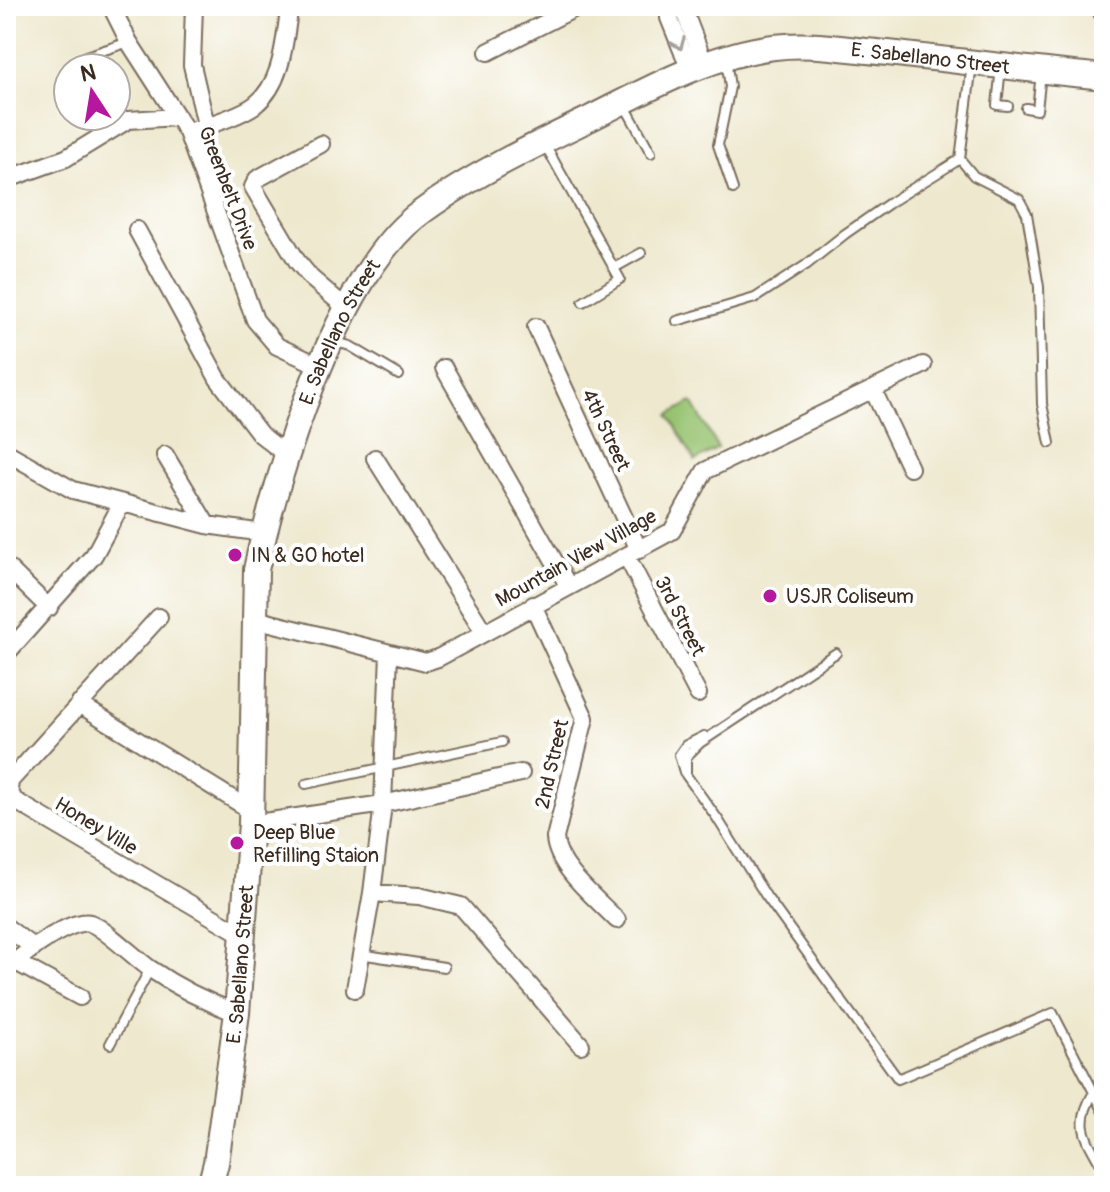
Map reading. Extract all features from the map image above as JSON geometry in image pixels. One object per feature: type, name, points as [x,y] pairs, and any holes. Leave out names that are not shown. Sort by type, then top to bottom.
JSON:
[{"type":"street","name":"Greenbelt Drive","points":[[111,6],[129,42],[187,132],[255,320],[277,346],[320,366]]},
{"type":"street","points":[[194,6],[192,65],[206,125]]},
{"type":"street","points":[[187,132],[255,105],[273,84],[282,55],[290,6]]},
{"type":"street","points":[[488,52],[579,6]]},
{"type":"street","points":[[669,6],[669,18],[707,64]]},
{"type":"street","points":[[680,6],[707,64]]},
{"type":"street","name":"E. Sabellano Street","points":[[210,1186],[237,1013],[243,935],[251,818],[256,570],[263,533],[320,366],[346,308],[381,255],[414,218],[543,142],[707,64],[773,47],[837,46],[862,56],[972,63],[1104,77]]},
{"type":"street","points":[[6,173],[16,176],[66,158],[128,120],[178,117]]},
{"type":"street","points":[[321,144],[257,179],[253,187],[297,261],[311,278],[346,308]]},
{"type":"street","points":[[137,230],[218,379],[260,434],[288,456]]},
{"type":"street","name":"4th Street","points":[[536,327],[633,553]]},
{"type":"street","name":"Mountain View Village","points":[[255,619],[426,662],[438,658],[672,531],[705,471],[923,365]]},
{"type":"street","points":[[444,368],[569,587]]},
{"type":"street","points":[[873,390],[910,468]]},
{"type":"street","points":[[6,452],[73,490],[207,525],[263,533]]},
{"type":"street","points":[[165,455],[207,525]]},
{"type":"street","points":[[375,458],[484,632]]},
{"type":"street","points":[[6,654],[94,555],[122,503]]},
{"type":"street","name":"3rd Street","points":[[633,553],[698,694]]},
{"type":"street","points":[[6,566],[49,608]]},
{"type":"street","name":"2nd Street","points":[[533,605],[585,718],[555,838],[556,850],[564,864],[617,920]]},
{"type":"street","name":"Honey Ville","points":[[159,617],[10,781],[9,790],[14,800],[243,935]]},
{"type":"street","points":[[355,989],[372,893],[383,804],[389,653]]},
{"type":"street","points":[[79,704],[251,818],[383,804],[521,773]]},
{"type":"street","points":[[372,893],[419,896],[461,906],[581,1045]]},
{"type":"street","points":[[80,997],[10,966],[77,923],[92,923],[150,969],[212,1004],[237,1013]]},
{"type":"street","points":[[6,927],[34,948]]},
{"type":"lane","points":[[1094,6],[1104,24]]},
{"type":"lane","points":[[98,52],[129,42]]},
{"type":"lane","points":[[972,63],[960,159],[974,176],[1019,199],[1027,214],[1039,287],[1042,404],[1050,443]]},
{"type":"lane","points":[[707,64],[730,87],[718,145],[733,189]]},
{"type":"lane","points":[[1001,66],[997,105],[1008,106]]},
{"type":"lane","points":[[1026,108],[1037,110],[1041,70]]},
{"type":"lane","points":[[623,102],[651,153]]},
{"type":"lane","points":[[543,142],[620,279],[583,302]]},
{"type":"lane","points":[[677,321],[755,298],[806,265],[891,202],[960,159]]},
{"type":"lane","points":[[614,268],[641,253]]},
{"type":"lane","points":[[331,341],[350,346],[399,375]]},
{"type":"lane","points":[[836,653],[700,743],[686,757],[686,775],[766,896],[898,1079],[1053,1013],[1104,1112]]},
{"type":"lane","points":[[306,784],[502,742]]},
{"type":"lane","points":[[359,954],[444,967]]},
{"type":"lane","points":[[110,1044],[150,969]]},
{"type":"lane","points":[[1094,1092],[1083,1113],[1082,1122],[1104,1171]]},
{"type":"green space","points":[[692,402],[718,448],[695,461],[669,415]]},
{"type":"place","name":"IN & GO hotel","points":[[235,555]]},
{"type":"place","name":"USJR Coliseum","points":[[770,596]]},
{"type":"place","name":"Deep Blue Refilling Staion","points":[[237,843]]}]
